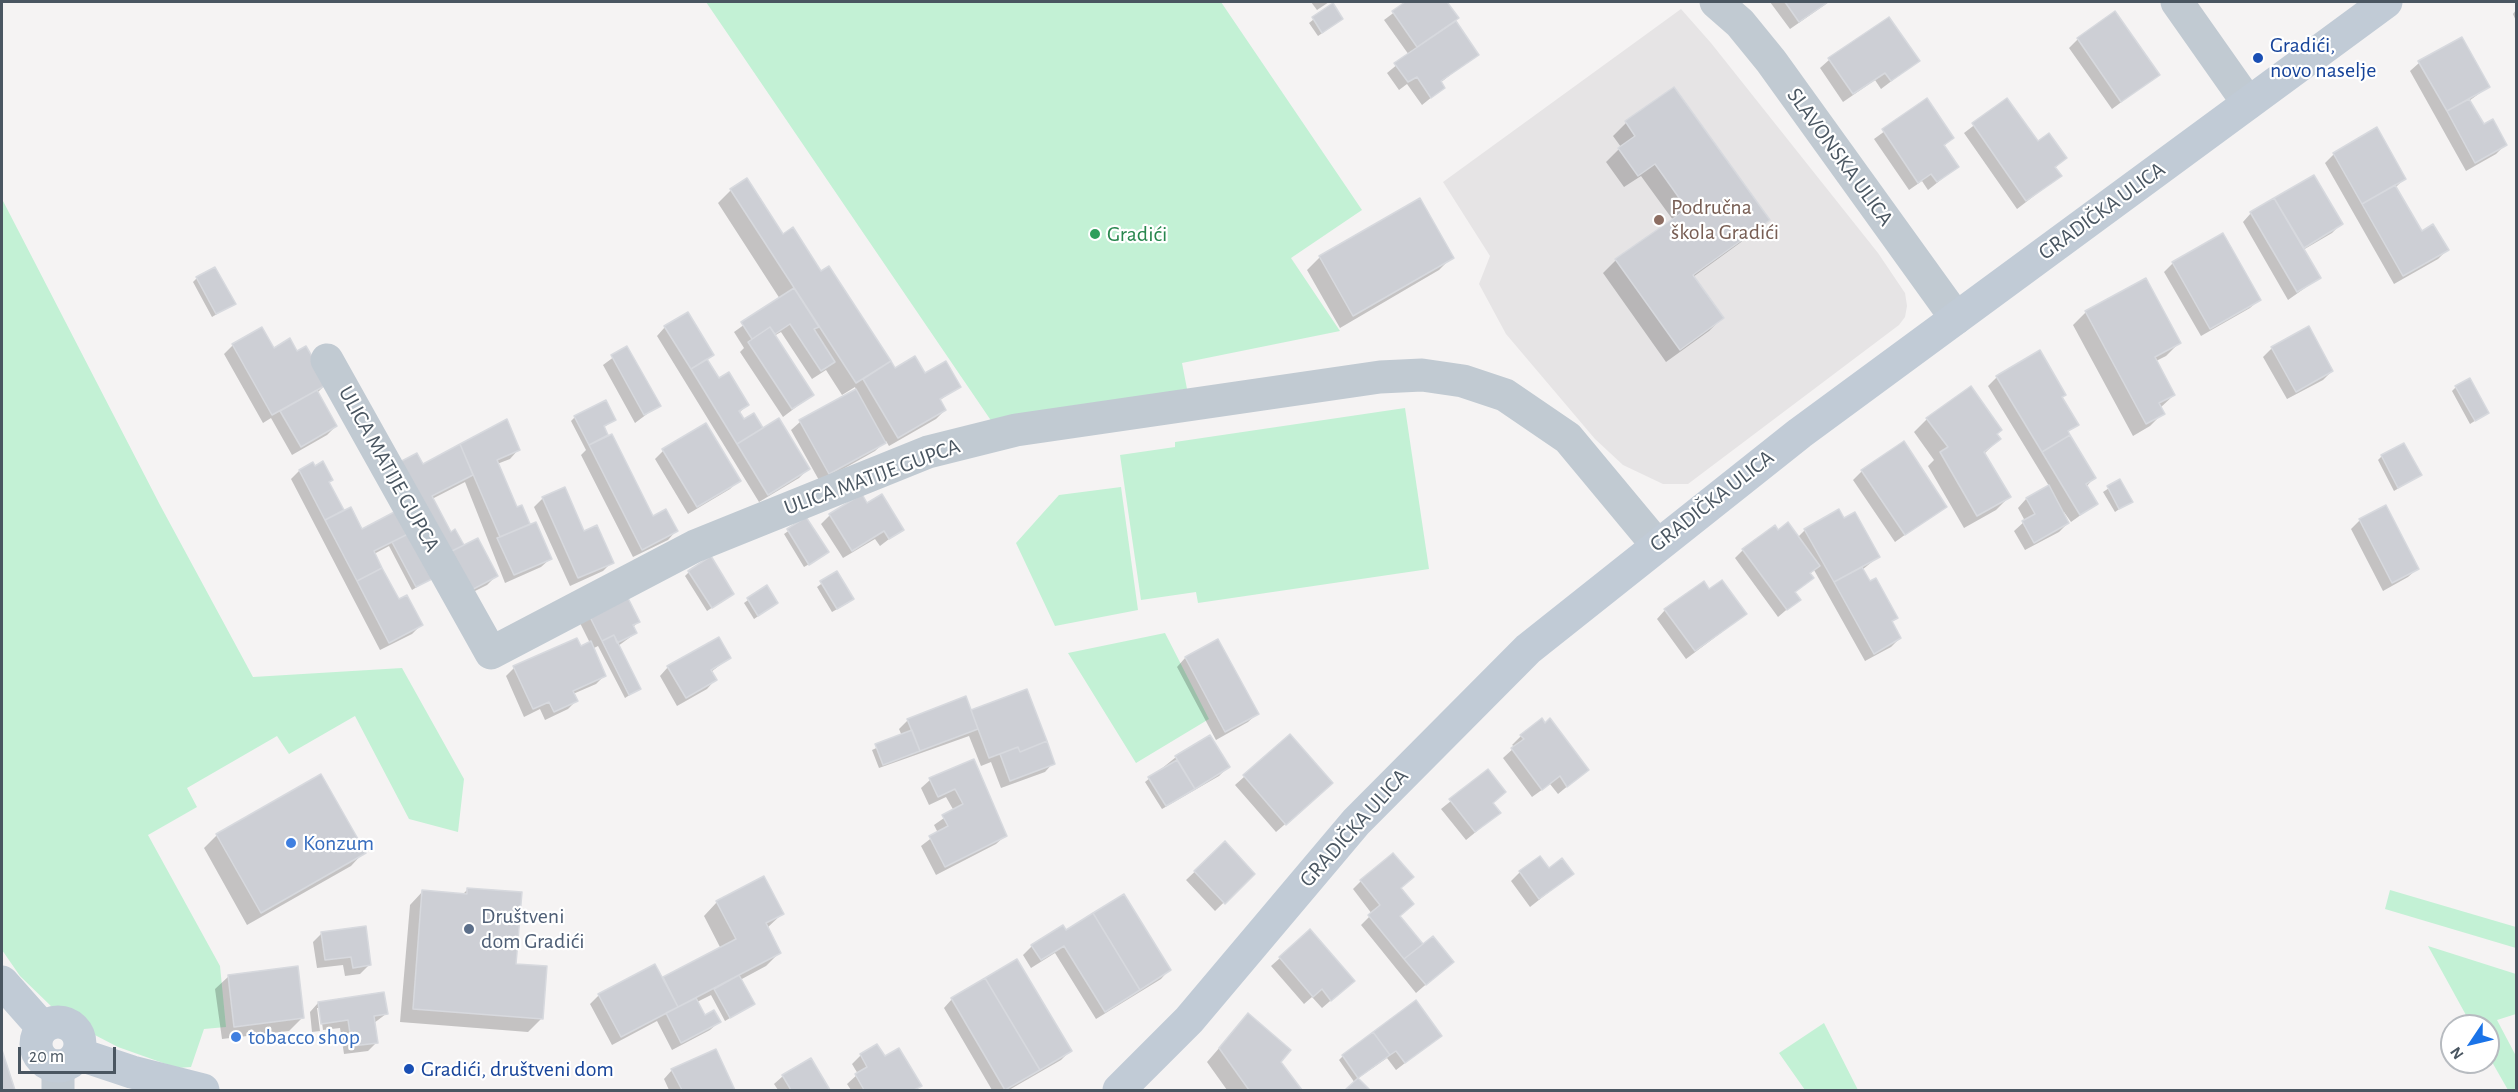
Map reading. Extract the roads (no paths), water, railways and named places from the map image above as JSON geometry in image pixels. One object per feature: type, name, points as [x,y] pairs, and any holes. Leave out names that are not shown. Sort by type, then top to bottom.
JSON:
[{"type":"street","name":"SLAVONSKA ULICA","points":[[1716,2],[1740,23],[1771,61],[1956,318]]},
{"type":"street","points":[[2177,2],[2248,103]]},
{"type":"street","name":"GRADIČKA ULICA","points":[[1119,1090],[1189,1020],[1356,822],[1528,649],[1800,433],[2386,2]]},
{"type":"street","name":"ULICA MATIJE GUPCA","points":[[327,360],[491,652],[695,546],[928,452],[1016,430],[1380,377],[1422,375],[1453,379],[1505,395],[1568,438],[1657,545]]},
{"type":"street","points":[[2,982],[42,1027],[57,1022],[67,1023],[75,1030],[80,1039],[65,1070],[142,1075],[203,1090]]},
{"type":"place","name":"Gradići, novo naselje","points":[[2258,58]]},
{"type":"place","name":"Područna škola Gradići","points":[[1659,220]]},
{"type":"place","name":"Gradići","points":[[1095,234]]},
{"type":"place","name":"Konzum","points":[[291,843]]},
{"type":"place","name":"Društveni dom Gradići","points":[[469,929]]},
{"type":"place","name":"tobacco shop","points":[[236,1037]]},
{"type":"place","name":"Gradići, društveni dom","points":[[409,1069]]}]
